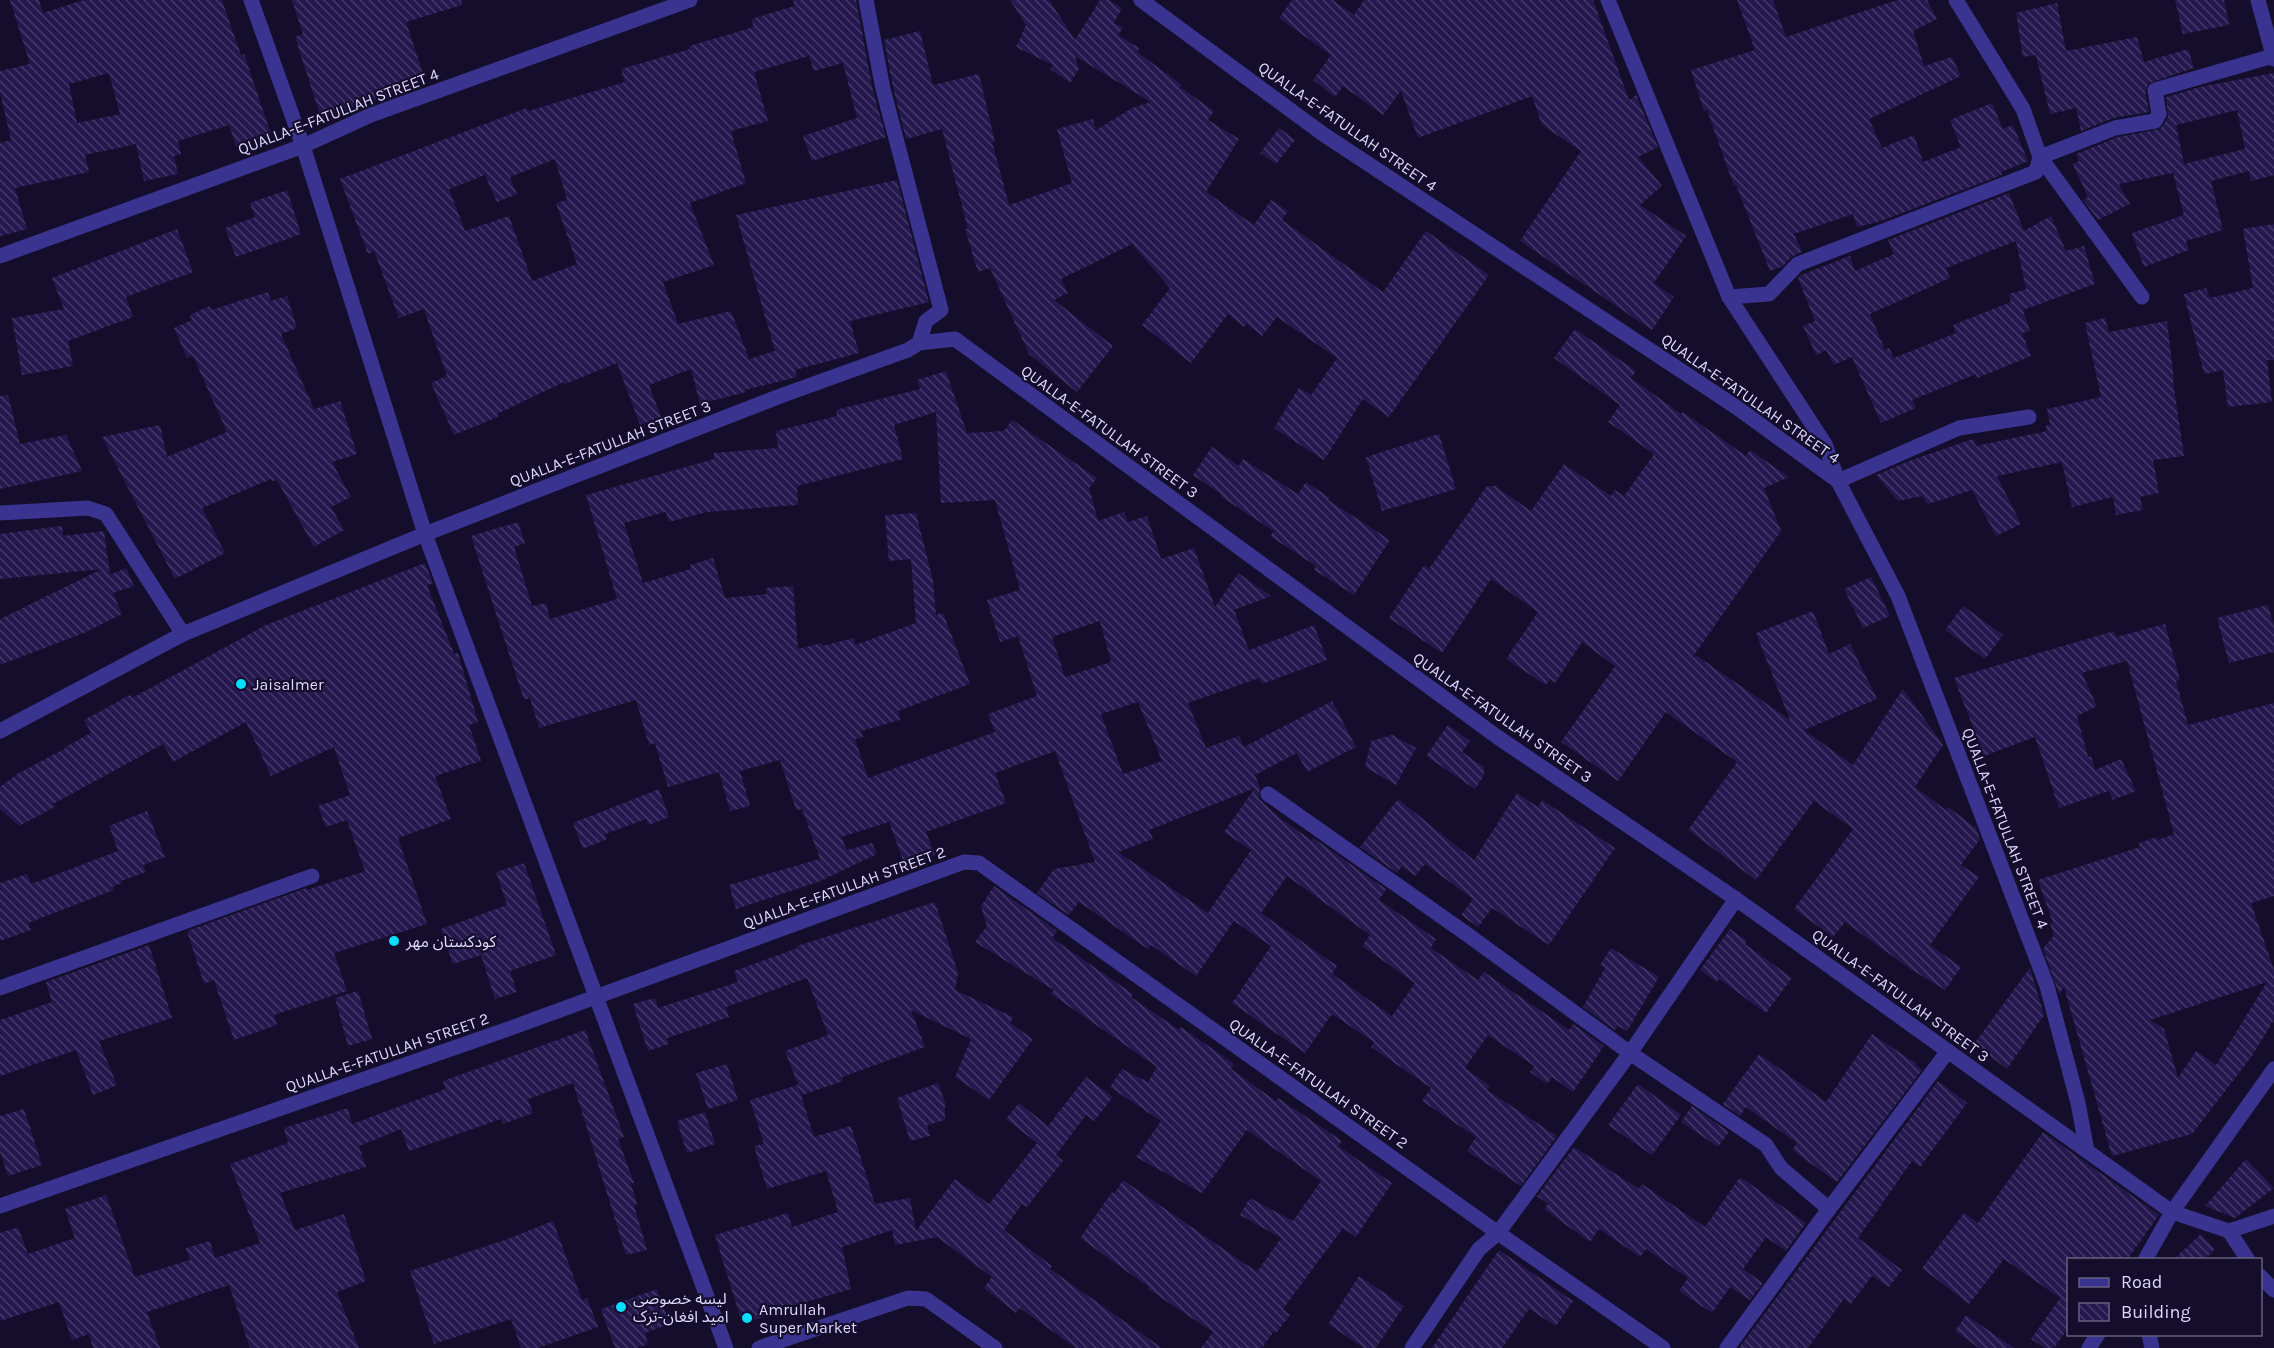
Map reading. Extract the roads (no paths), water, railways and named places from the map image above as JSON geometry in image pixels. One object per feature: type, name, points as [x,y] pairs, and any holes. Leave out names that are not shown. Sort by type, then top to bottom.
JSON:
[{"type":"street","points":[[251,0],[303,146],[425,534],[726,1348]]},
{"type":"street","name":"QUALLA-E-FATULLAH STREET 4","points":[[0,256],[303,146],[371,115],[690,0]]},
{"type":"street","points":[[866,0],[883,88],[941,310],[926,321],[919,343]]},
{"type":"street","name":"QUALLA-E-FATULLAH STREET 4","points":[[1141,0],[1323,134],[1736,407],[1839,481],[1898,596],[2047,986],[2078,1103],[2087,1151]]},
{"type":"street","points":[[1608,0],[1730,297],[1825,444],[1839,481],[1959,428],[2029,417]]},
{"type":"street","points":[[1956,0],[2023,109],[2040,157],[2142,297]]},
{"type":"street","points":[[2040,157],[2115,128],[2155,121],[2159,114],[2156,90],[2274,58],[2258,0]]},
{"type":"street","points":[[1730,297],[1769,294],[1798,264],[2036,172],[2040,157]]},
{"type":"street","name":"QUALLA-E-FATULLAH STREET 3","points":[[0,730],[183,634],[425,534],[783,395],[908,350],[919,343],[955,339],[1496,736],[1736,899],[2172,1212],[2229,1231]]},
{"type":"street","points":[[0,513],[88,508],[106,514],[183,634]]},
{"type":"street","points":[[1268,794],[1630,1053],[1766,1145],[1781,1168],[1829,1209]]},
{"type":"street","name":"QUALLA-E-FATULLAH STREET 2","points":[[0,1206],[596,997],[964,862],[979,863],[1663,1348]]},
{"type":"street","points":[[0,988],[312,876]]},
{"type":"street","points":[[1412,1348],[1479,1249],[1498,1233],[1630,1053],[1736,899]]},
{"type":"street","points":[[1727,1348],[1948,1051]]},
{"type":"street","points":[[2146,1258],[2172,1212],[2274,1069]]},
{"type":"street","points":[[2247,1258],[2229,1231],[2274,1216]]},
{"type":"street","points":[[2262,1278],[2274,1290]]},
{"type":"street","points":[[759,1348],[908,1298],[926,1299],[995,1348]]},
{"type":"place","name":"Jaisalmer","points":[[241,684]]},
{"type":"place","name":"کودکستان مهر","points":[[394,941]]},
{"type":"place","name":"لیسه خصوصی امید افغان-ترک","points":[[621,1307]]},
{"type":"place","name":"Amrullah Super Market","points":[[747,1318]]}]
